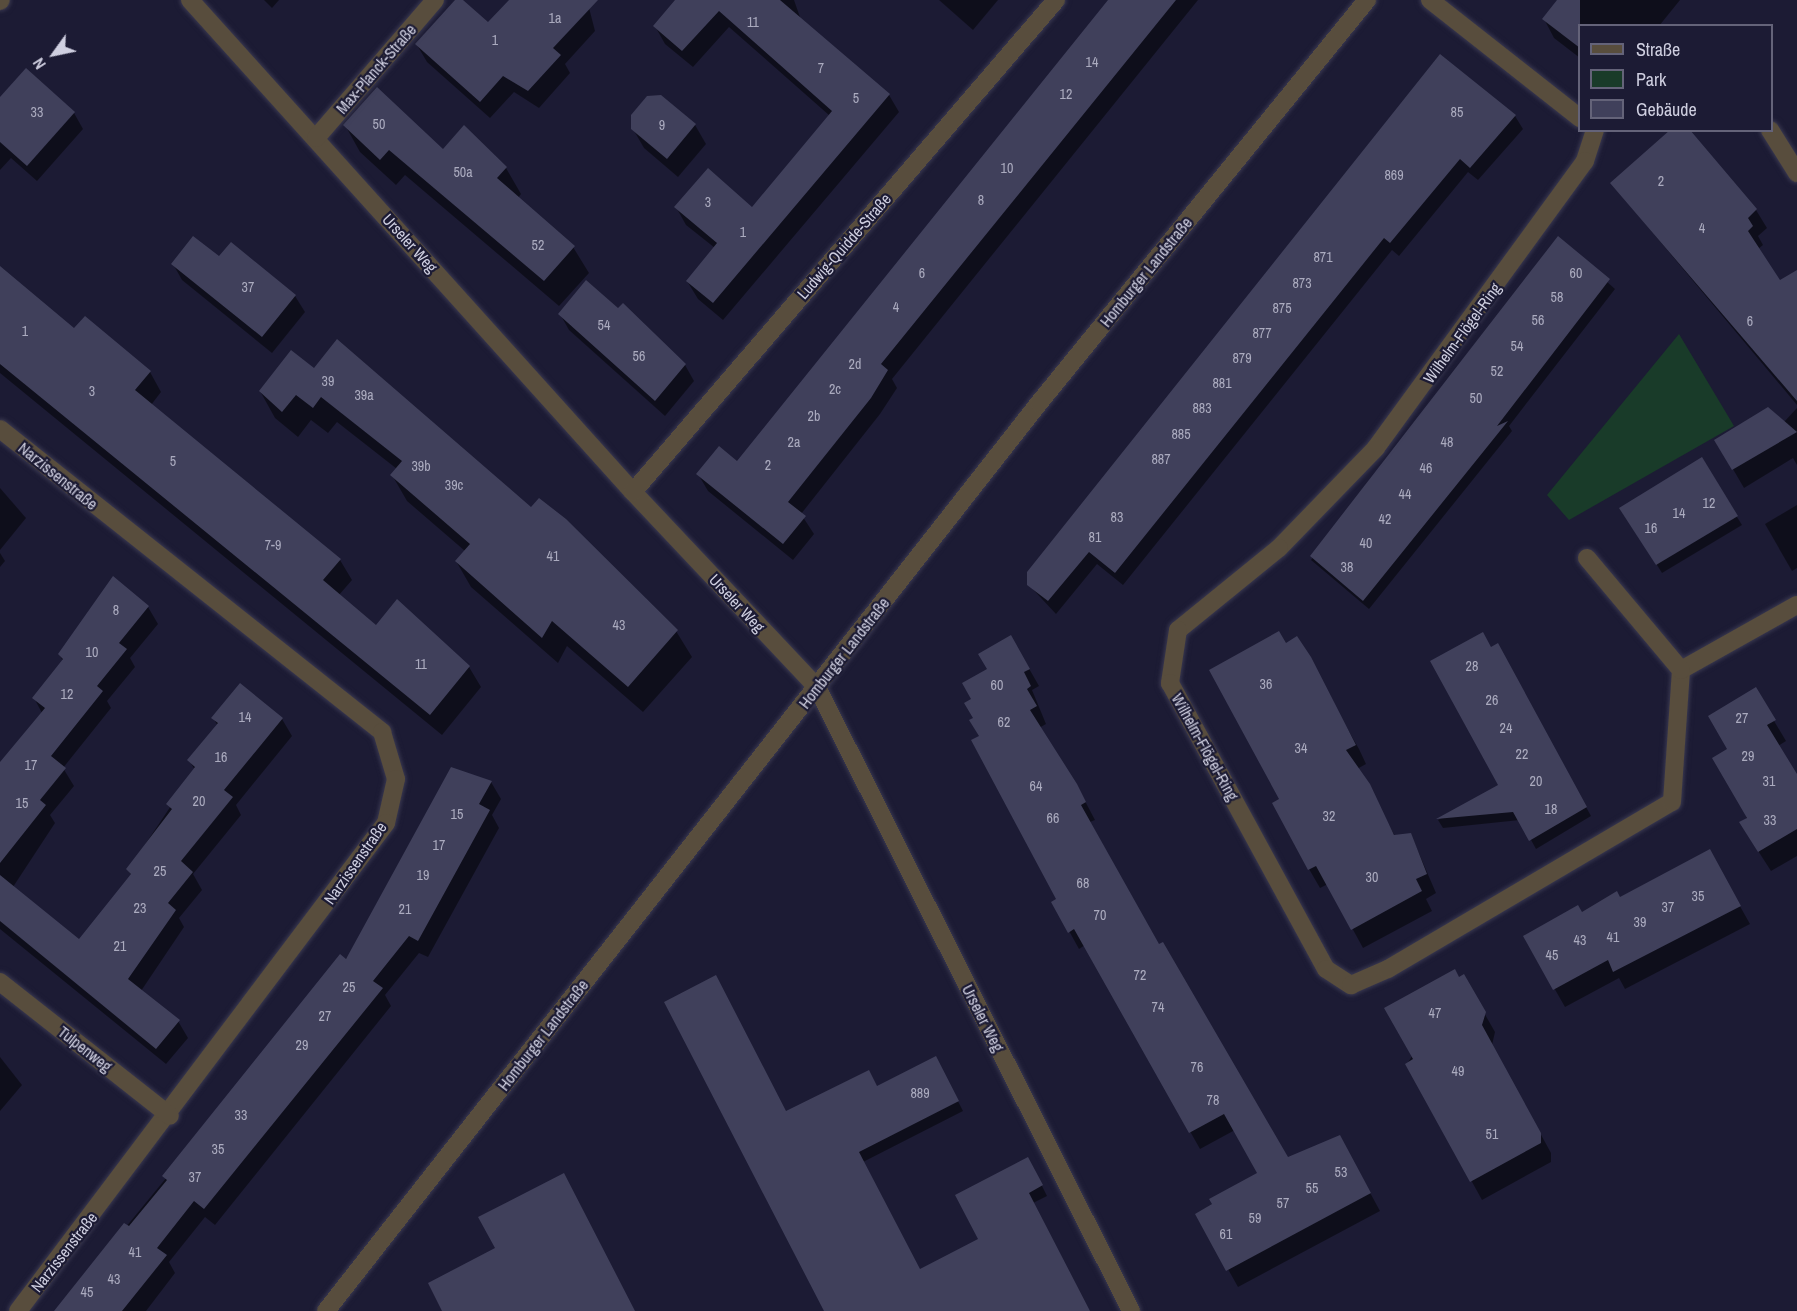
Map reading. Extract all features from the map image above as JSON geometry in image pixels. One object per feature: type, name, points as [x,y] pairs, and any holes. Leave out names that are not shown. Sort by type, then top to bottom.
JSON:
[{"type":"street","name":"Urseler Weg","points":[[190,0],[633,492],[817,687],[1131,1311]]},
{"type":"street","name":"Max-Planck-Straße","points":[[316,138],[435,0]]},
{"type":"street","name":"Ludwig-Quidde-Straße","points":[[633,492],[1056,0]]},
{"type":"street","name":"Homburger Landstraße","points":[[326,1311],[1039,403],[1367,0]]},
{"type":"street","points":[[1430,0],[1578,116]]},
{"type":"street","name":"Wilhelm-Flögel-Ring","points":[[1594,132],[1585,161],[1376,448],[1279,548],[1178,630],[1170,683],[1326,969],[1351,985],[1388,969],[1672,802],[1681,670]]},
{"type":"street","points":[[1771,132],[1797,172]]},
{"type":"street","name":"Narzissenstraße","points":[[0,429],[382,732],[396,779],[386,823],[170,1116],[18,1311]]},
{"type":"street","points":[[1587,558],[1681,670],[1797,605]]},
{"type":"street","name":"Tulpenweg","points":[[0,982],[170,1116]]},
{"type":"green space","points":[[1679,334],[1734,426],[1569,520],[1547,495]]},
{"type":"building","points":[[455,0],[463,0],[488,22],[509,0],[598,0],[553,48],[561,55],[528,91],[503,76],[480,102],[415,44]]},
{"type":"building","points":[[675,0],[780,0],[890,94],[713,303],[686,281],[717,243],[674,207],[708,168],[752,207],[832,111],[719,11],[682,51],[653,26]]},
{"type":"building","points":[[1108,0],[1176,0],[881,364],[888,370],[871,398],[788,502],[806,516],[783,544],[696,474],[719,446],[737,461]]},
{"type":"building","points":[[1557,0],[1580,0],[1578,46],[1542,19]]},
{"type":"building","points":[[1440,54],[1516,115],[1470,168],[1460,159],[1390,243],[1384,238],[1115,573],[1089,552],[1048,601],[1027,585],[1027,572]]},
{"type":"building","points":[[26,68],[75,112],[27,166],[0,142],[0,97]]},
{"type":"building","points":[[377,87],[443,149],[464,125],[507,167],[497,178],[575,246],[544,281],[389,150],[380,160],[343,125]]},
{"type":"building","points":[[661,95],[696,124],[667,159],[631,129],[631,115],[647,96]]},
{"type":"building","points":[[1668,132],[1692,132],[1757,209],[1748,218],[1753,226],[1748,231],[1780,280],[1797,270],[1797,401],[1610,183]]},
{"type":"building","points":[[193,236],[219,256],[231,242],[296,295],[262,337],[171,264]]},
{"type":"building","points":[[1558,236],[1610,279],[1497,426],[1508,421],[1363,601],[1310,556]]},
{"type":"building","points":[[0,266],[74,328],[85,316],[151,371],[135,390],[341,559],[323,580],[376,625],[397,599],[470,666],[430,715],[0,364]]},
{"type":"building","points":[[586,280],[618,308],[623,303],[686,364],[655,401],[558,314]]},
{"type":"building","points":[[337,339],[531,507],[539,498],[566,519],[678,630],[628,687],[552,621],[542,638],[455,561],[470,544],[390,475],[402,461],[321,397],[313,408],[296,395],[282,412],[259,391],[291,350],[314,368]]},
{"type":"building","points":[[1768,407],[1797,432],[1732,470],[1714,440]]},
{"type":"building","points":[[1702,457],[1738,516],[1656,565],[1619,508]]},
{"type":"building","points":[[113,576],[149,606],[119,643],[127,649],[97,686],[103,691],[51,756],[66,768],[40,800],[46,805],[0,863],[0,762],[45,708],[32,698],[63,659],[58,654]]},
{"type":"building","points":[[1279,631],[1286,643],[1297,636],[1311,657],[1356,745],[1346,750],[1370,784],[1394,835],[1411,833],[1427,874],[1416,879],[1422,891],[1351,930],[1316,866],[1308,870],[1272,803],[1279,799],[1209,670]]},
{"type":"building","points":[[1483,632],[1491,647],[1498,643],[1587,807],[1529,841],[1513,812],[1436,819],[1498,785],[1430,661]]},
{"type":"building","points":[[1011,635],[1030,669],[1024,672],[1031,686],[1027,689],[1037,706],[1030,710],[1077,784],[1086,802],[1081,805],[1159,944],[1163,942],[1288,1157],[1340,1135],[1371,1193],[1226,1271],[1195,1214],[1212,1204],[1209,1199],[1257,1173],[1224,1114],[1189,1133],[1074,929],[1068,933],[1051,902],[1056,899],[971,740],[979,736],[969,720],[973,718],[964,703],[971,699],[962,683],[987,669],[978,654]]},
{"type":"building","points":[[240,683],[283,718],[224,790],[233,797],[181,861],[193,872],[168,903],[176,910],[128,979],[180,1020],[156,1049],[0,921],[0,875],[79,939],[131,874],[126,869],[172,809],[166,804],[195,767],[187,760],[218,723],[211,718]]},
{"type":"building","points":[[1756,687],[1776,720],[1767,725],[1797,774],[1797,829],[1758,852],[1739,822],[1747,818],[1712,758],[1727,749],[1708,716]]},
{"type":"building","points":[[451,767],[492,781],[479,804],[490,810],[418,941],[409,936],[373,981],[383,988],[204,1209],[194,1201],[157,1248],[167,1255],[122,1311],[54,1311],[124,1223],[129,1226],[167,1180],[162,1176],[340,954],[346,959]]},
{"type":"building","points":[[1710,849],[1741,906],[1613,972],[1608,960],[1553,990],[1523,936],[1578,905],[1582,912],[1617,891],[1620,897]]},
{"type":"building","points":[[1455,969],[1459,977],[1464,974],[1486,1012],[1482,1025],[1541,1133],[1541,1143],[1470,1182],[1405,1064],[1413,1059],[1384,1008]]},
{"type":"building","points":[[716,975],[786,1111],[869,1070],[877,1086],[936,1056],[959,1101],[859,1152],[920,1269],[978,1239],[955,1195],[1028,1157],[1043,1185],[1029,1193],[1090,1311],[824,1311],[664,1002]]},
{"type":"building","points":[[564,1173],[635,1311],[442,1311],[428,1283],[495,1248],[478,1217]]}]
